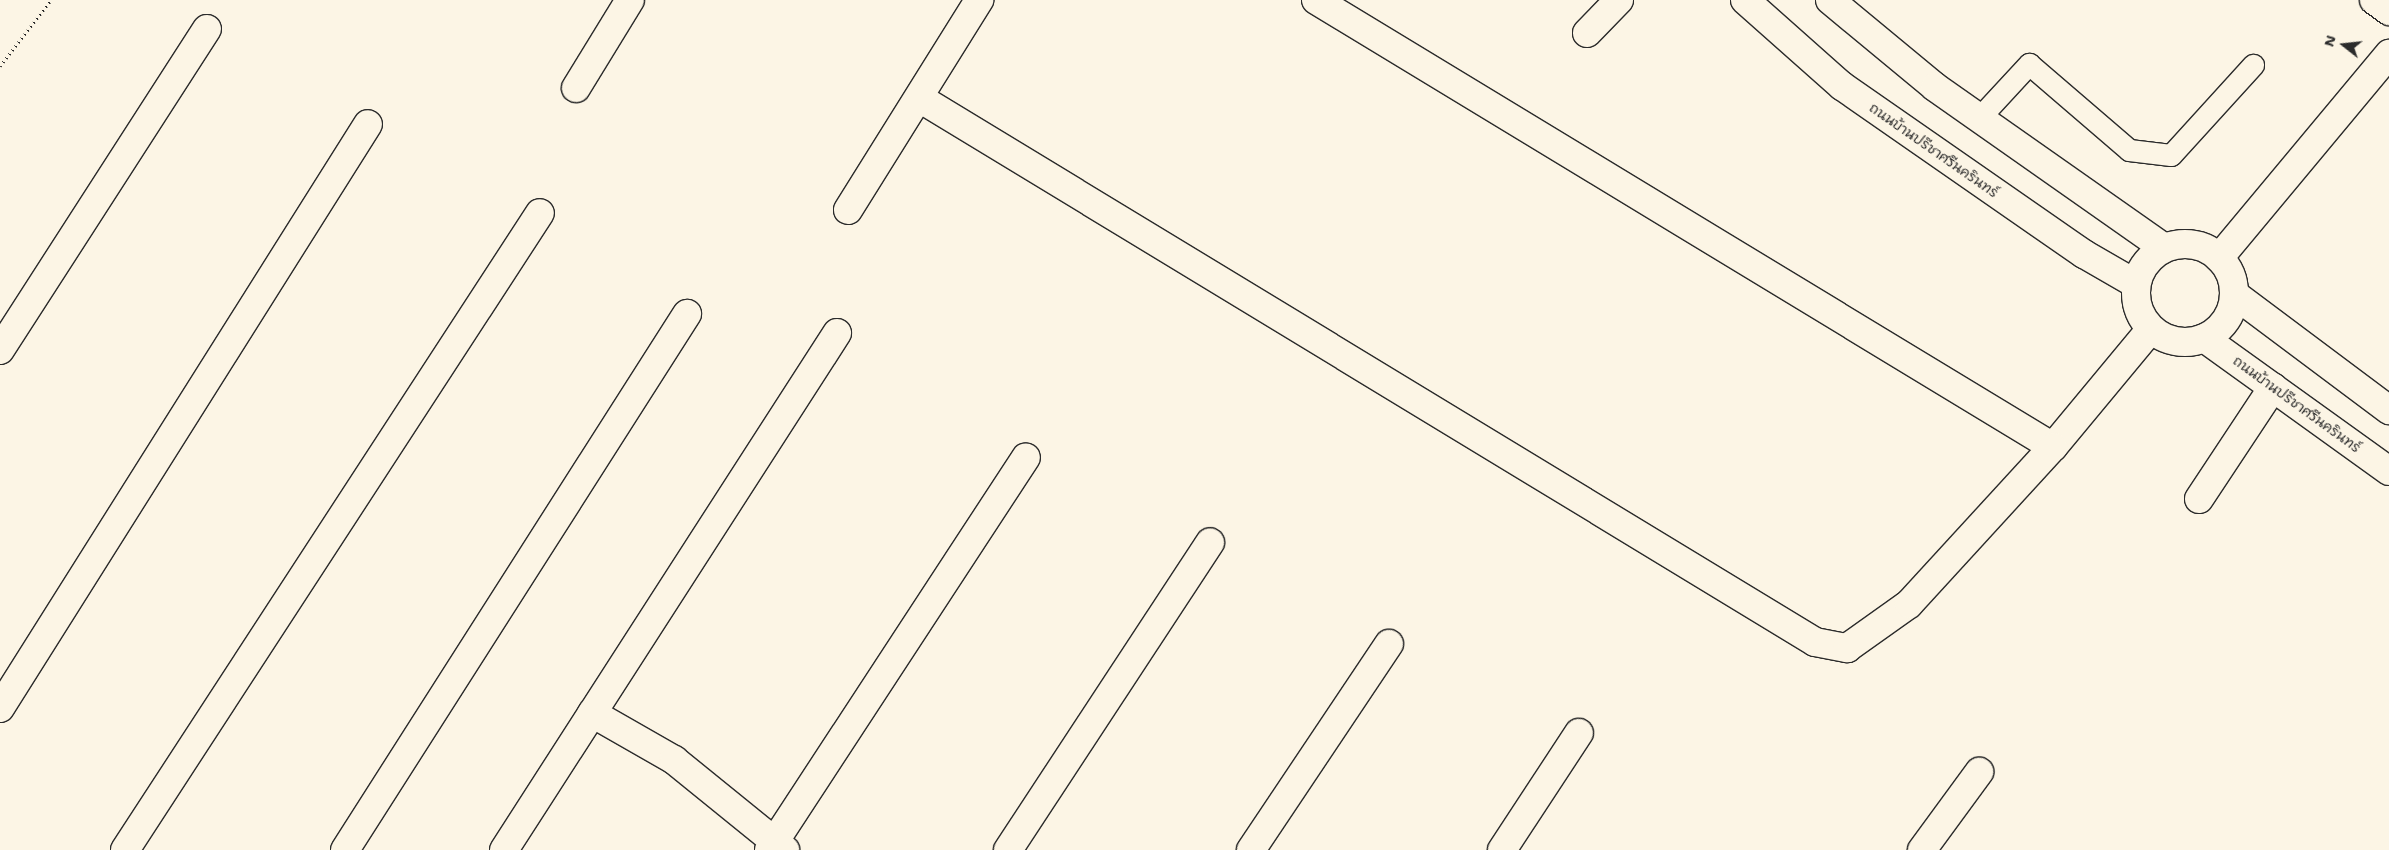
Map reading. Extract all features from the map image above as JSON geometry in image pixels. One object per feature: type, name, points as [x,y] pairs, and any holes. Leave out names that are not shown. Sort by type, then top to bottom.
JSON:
[{"type":"street","points":[[576,88],[630,0]]},
{"type":"street","points":[[848,210],[921,99],[979,0]]},
{"type":"street","points":[[1316,0],[2053,447]]},
{"type":"street","points":[[1587,33],[1619,0]]},
{"type":"street","name":"ถนนบ้านปรีชาศรีนครินทร์","points":[[1745,0],[1842,86],[2084,254],[2136,284]]},
{"type":"street","points":[[1830,0],[1979,118],[2164,248]]},
{"type":"street","points":[[2374,0],[2389,11]]},
{"type":"street","points":[[0,350],[207,29]]},
{"type":"street","points":[[2220,258],[2389,54]]},
{"type":"street","points":[[921,99],[1815,642],[1848,648],[1909,604],[2053,447],[2151,329]]},
{"type":"street","points":[[0,708],[368,124]]},
{"type":"street","points":[[125,850],[540,213]]},
{"type":"street","points":[[2199,245],[2220,258],[2232,277],[2234,294],[2224,323],[2204,338],[2181,342],[2151,329],[2136,300],[2136,284],[2142,268],[2164,248],[2199,245]]},
{"type":"street","points":[[2234,294],[2389,410]]},
{"type":"street","points":[[345,850],[687,314]]},
{"type":"street","points":[[504,850],[837,333]]},
{"type":"street","name":"ถนนบ้านปรีชาศรีนครินทร์","points":[[2204,338],[2389,470]]},
{"type":"street","points":[[2199,499],[2273,387]]},
{"type":"street","points":[[592,713],[674,760],[776,847],[1026,458]]},
{"type":"street","points":[[1008,850],[1210,542]]},
{"type":"street","points":[[1251,850],[1389,644]]},
{"type":"street","points":[[1502,850],[1579,733]]},
{"type":"street","points":[[1922,850],[1978,772]]},
{"type":"lane","points":[[1979,118],[2029,64],[2128,150],[2172,155],[2253,65]]},
{"type":"path","points":[[0,66],[51,0]]}]
